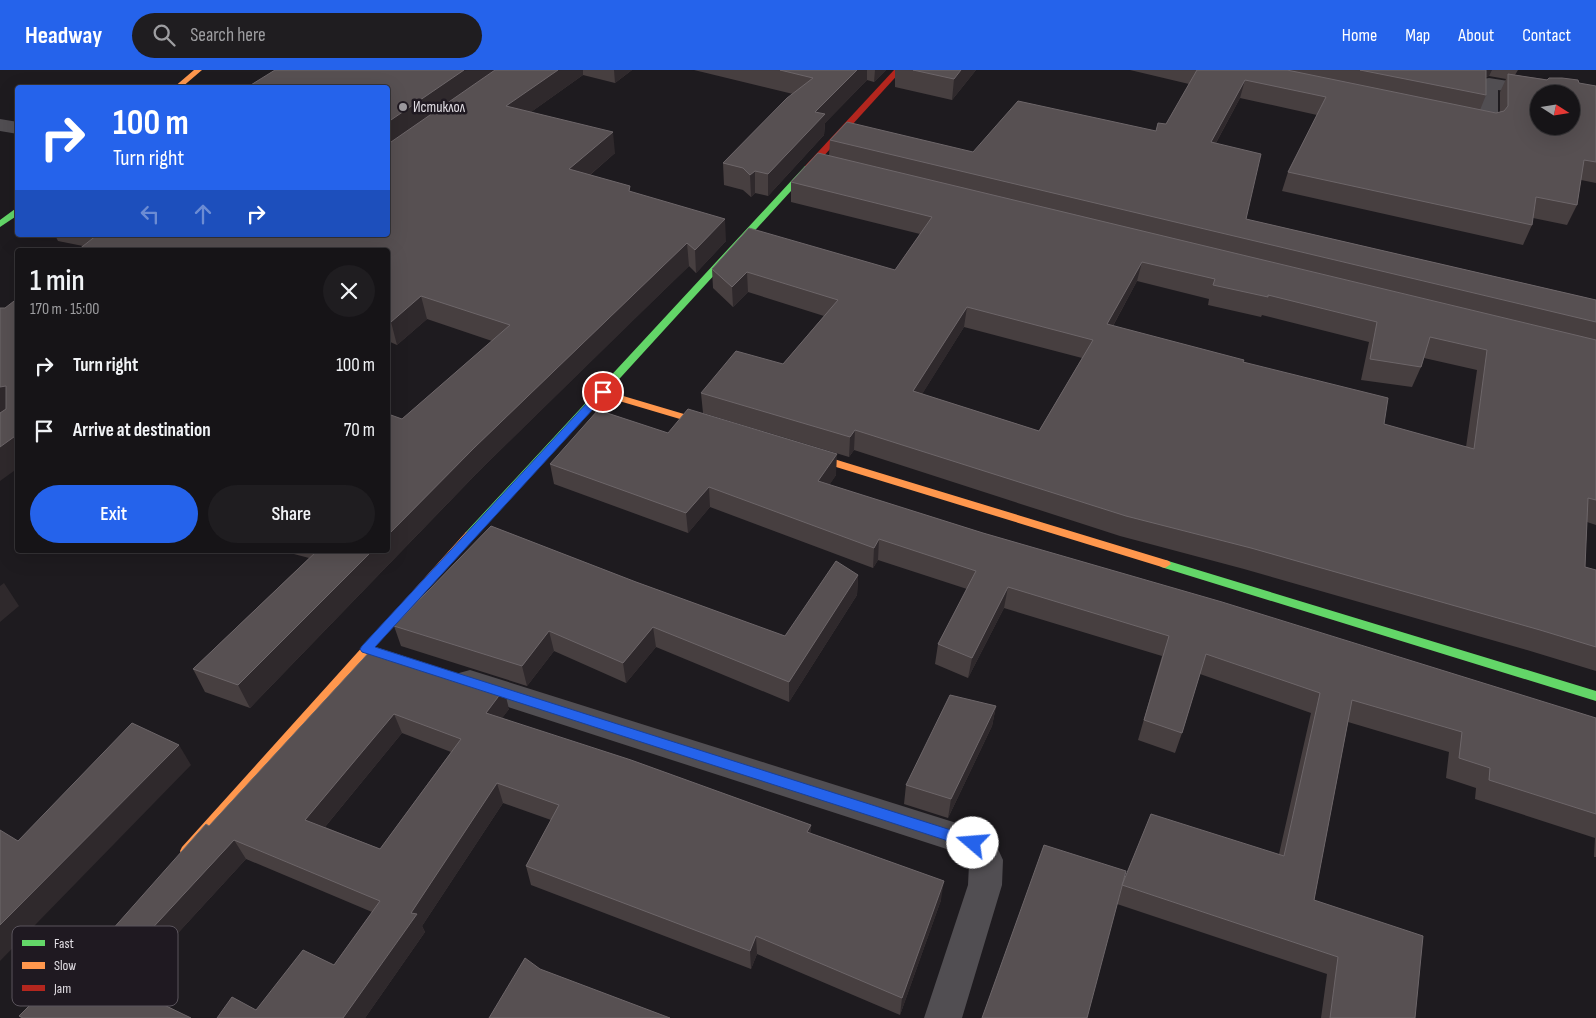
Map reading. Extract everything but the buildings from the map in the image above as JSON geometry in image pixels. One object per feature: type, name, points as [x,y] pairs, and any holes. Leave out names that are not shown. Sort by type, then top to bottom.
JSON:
[{"type":"street","points":[[180,85],[198,70]]},
{"type":"street","points":[[176,863],[380,654],[603,392],[823,165],[898,70]]},
{"type":"street","points":[[1451,116],[1489,124],[1485,77],[1530,87]]},
{"type":"street","points":[[0,125],[15,128]]},
{"type":"street","points":[[0,224],[15,212]]},
{"type":"street","points":[[603,392],[727,430]]},
{"type":"street","points":[[794,451],[1596,696]]},
{"type":"street","points":[[442,673],[973,843],[986,860],[985,886],[943,1018]]},
{"type":"traffic: fast","points":[[470,535],[808,168]]},
{"type":"traffic: fast","points":[[0,224],[15,213]]},
{"type":"traffic: fast","points":[[1165,564],[1596,696]]},
{"type":"traffic: slow","points":[[180,85],[198,70]]},
{"type":"traffic: slow","points":[[603,393],[717,427]]},
{"type":"traffic: slow","points":[[801,453],[1165,564]]},
{"type":"traffic: slow","points":[[187,851],[470,535]]},
{"type":"traffic: jam","points":[[808,168],[898,70]]},
{"type":"place","name":"Истиклол","points":[[403,107]]},
{"type":"route","points":[[603,392],[366,649],[973,843]]}]
